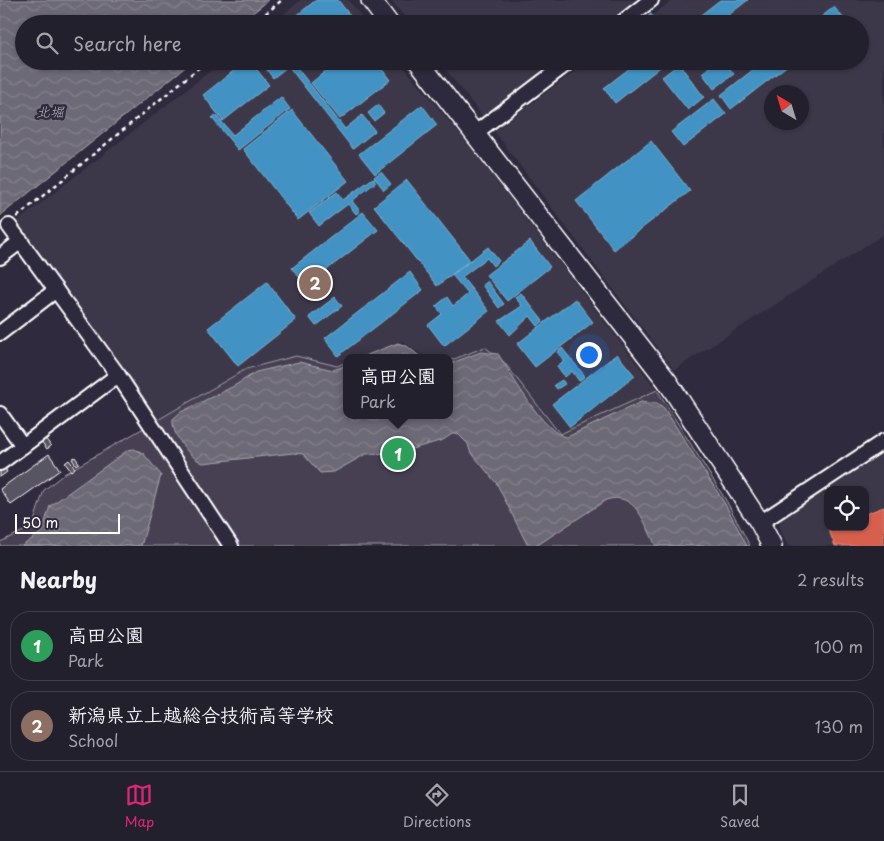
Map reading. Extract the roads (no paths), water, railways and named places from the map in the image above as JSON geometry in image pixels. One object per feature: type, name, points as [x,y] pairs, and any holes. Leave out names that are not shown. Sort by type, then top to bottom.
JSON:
[{"type":"street","points":[[370,0],[382,15]]},
{"type":"street","points":[[632,15],[651,0]]},
{"type":"street","points":[[425,70],[667,381],[760,523],[772,546]]},
{"type":"street","points":[[474,134],[558,70]]},
{"type":"street","points":[[9,226],[118,375],[231,546]]},
{"type":"street","points":[[0,257],[21,241]]},
{"type":"street","points":[[0,332],[56,290]]},
{"type":"street","points":[[0,463],[118,375]]},
{"type":"street","points":[[0,414],[23,446]]},
{"type":"street","points":[[760,523],[884,441]]},
{"type":"water","name":"北堀","points":[[0,0],[269,0],[250,15],[15,15],[15,70],[182,70],[0,216]]},
{"type":"water","points":[[398,343],[407,346],[417,354],[369,354]]},
{"type":"water","points":[[481,352],[498,354],[538,415],[558,434],[567,437],[641,402],[657,403],[664,408],[725,504],[747,546],[656,546],[638,511],[625,500],[616,498],[606,500],[536,546],[528,546],[497,484],[470,451],[468,444],[458,434],[452,434],[443,440],[398,453],[366,454],[334,472],[320,473],[303,454],[293,453],[203,463],[192,456],[182,444],[173,425],[173,419],[181,412],[234,386],[256,372],[299,362],[333,370],[343,366],[343,419],[453,419],[453,362]]},
{"type":"water","points":[[134,449],[143,453],[161,475],[141,546],[22,546],[42,532],[50,506],[128,450]]},
{"type":"place","name":"新潟県立上越総合技術高等学校","points":[[315,283]]},
{"type":"place","name":"高田公園","points":[[398,454]]}]
